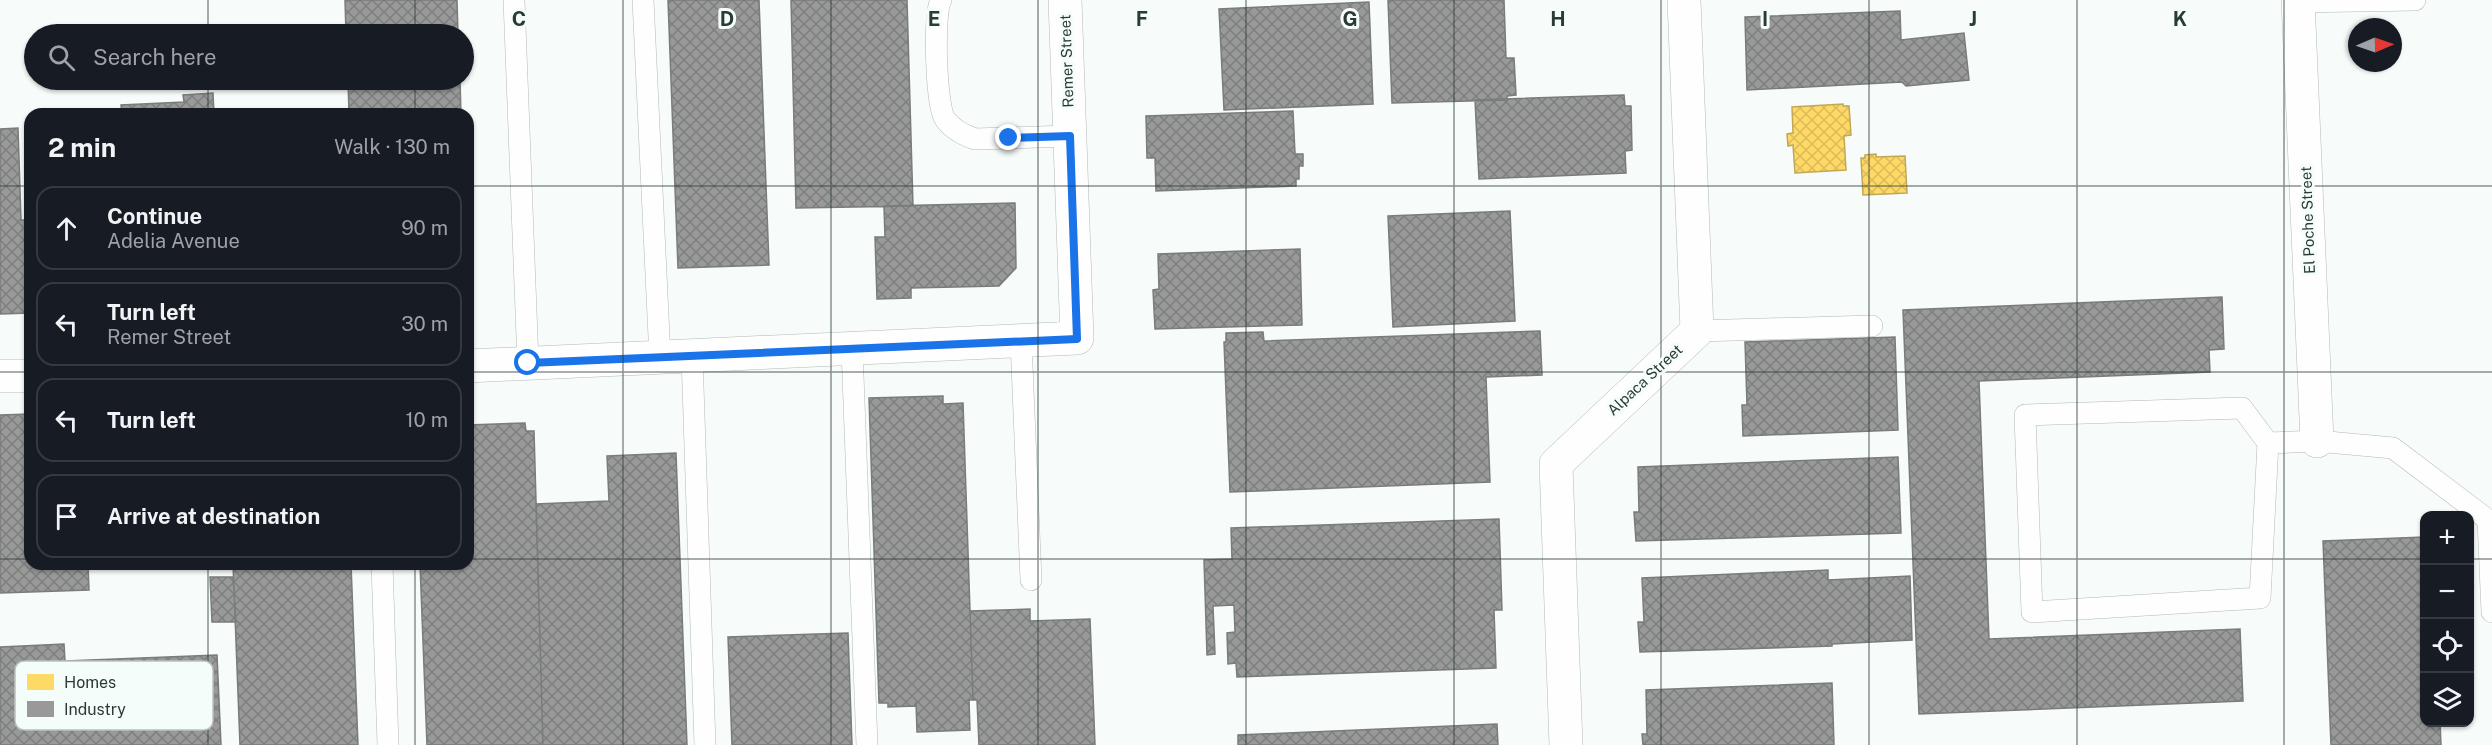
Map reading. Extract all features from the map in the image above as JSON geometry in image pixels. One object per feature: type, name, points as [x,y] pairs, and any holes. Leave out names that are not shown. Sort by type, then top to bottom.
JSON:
[{"type":"street","name":"Remer Street","points":[[1021,341],[1077,339],[1065,0]]},
{"type":"street","points":[[1684,0],[1697,332]]},
{"type":"street","name":"El Poche Street","points":[[2298,1],[2317,441]]},
{"type":"street","name":"Alpaca Street","points":[[1566,745],[1556,464],[1697,332]]},
{"type":"street","points":[[474,366],[1021,341]]},
{"type":"street","points":[[0,376],[24,376]]},
{"type":"lane","points":[[514,0],[528,363]]},
{"type":"lane","points":[[643,0],[676,357],[705,745]]},
{"type":"lane","points":[[940,0],[937,19],[939,103],[944,118],[953,128],[975,139],[1070,136]]},
{"type":"lane","points":[[2298,1],[2415,0]]},
{"type":"lane","points":[[1697,332],[1872,326]]},
{"type":"lane","points":[[1021,341],[1031,580]]},
{"type":"lane","points":[[852,349],[867,745]]},
{"type":"lane","points":[[2242,408],[2268,443],[2260,598],[2032,612],[2025,415],[2242,408]]},
{"type":"lane","points":[[2268,443],[2317,441],[2393,448],[2488,520],[2492,612]]},
{"type":"lane","points":[[382,570],[388,745]]},
{"type":"building: Homes","points":[[1843,104],[1843,106],[1849,106],[1851,135],[1844,136],[1846,170],[1795,173],[1793,145],[1788,146],[1787,134],[1793,133],[1792,107]]},
{"type":"building: Homes","points":[[1876,154],[1876,157],[1905,156],[1907,193],[1863,195],[1861,158],[1865,158],[1865,155]]},
{"type":"building: Industry","points":[[345,0],[457,0],[458,24],[346,24]]},
{"type":"building: Industry","points":[[668,0],[759,0],[769,265],[678,268]]},
{"type":"building: Industry","points":[[791,0],[907,0],[913,206],[796,208]]},
{"type":"building: Industry","points":[[1388,0],[1504,0],[1506,58],[1514,58],[1516,95],[1507,96],[1507,100],[1392,103]]},
{"type":"building: Industry","points":[[1369,2],[1373,104],[1224,110],[1219,9]]},
{"type":"building: Industry","points":[[1900,11],[1901,40],[1964,33],[1969,80],[1906,86],[1902,82],[1747,90],[1745,17]]},
{"type":"building: Industry","points":[[348,90],[460,90],[461,108],[349,108]]},
{"type":"building: Industry","points":[[213,93],[214,108],[121,108],[121,105],[184,102],[183,95]]},
{"type":"building: Industry","points":[[1624,95],[1625,106],[1631,106],[1632,150],[1625,151],[1626,173],[1479,179],[1475,100]]},
{"type":"building: Industry","points":[[1293,111],[1295,154],[1303,154],[1303,166],[1299,166],[1299,179],[1296,179],[1296,186],[1156,191],[1155,158],[1147,158],[1146,116]]},
{"type":"building: Industry","points":[[18,128],[21,220],[24,220],[24,313],[0,314],[0,129]]},
{"type":"building: Industry","points":[[1015,203],[1016,268],[999,286],[911,288],[911,298],[877,299],[875,237],[885,237],[884,206]]},
{"type":"building: Industry","points":[[1510,211],[1515,321],[1393,327],[1388,216]]},
{"type":"building: Industry","points":[[1300,249],[1302,325],[1155,329],[1153,290],[1159,289],[1158,254]]},
{"type":"building: Industry","points":[[2222,297],[2224,349],[2209,350],[2210,372],[1979,381],[1989,639],[2240,629],[2243,701],[1919,714],[1903,310]]},
{"type":"building: Industry","points":[[1540,331],[1542,375],[1486,377],[1490,482],[1230,492],[1224,342],[1226,342],[1226,333],[1263,332],[1264,341]]},
{"type":"building: Industry","points":[[1895,337],[1898,430],[1743,436],[1742,405],[1747,405],[1745,342]]},
{"type":"building: Industry","points":[[943,396],[943,404],[963,403],[973,700],[969,700],[970,730],[917,732],[916,702],[915,706],[888,707],[888,703],[879,703],[869,398]]},
{"type":"building: Industry","points":[[24,414],[24,570],[88,570],[89,590],[0,593],[0,415]]},
{"type":"building: Industry","points":[[525,423],[526,431],[534,431],[543,745],[427,745],[420,570],[474,570],[474,425]]},
{"type":"building: Industry","points":[[676,453],[687,745],[543,745],[536,504],[609,501],[607,456]]},
{"type":"building: Industry","points":[[1898,457],[1901,533],[1636,541],[1634,512],[1639,512],[1638,467]]},
{"type":"building: Industry","points":[[1499,519],[1502,610],[1494,610],[1496,668],[1237,677],[1236,663],[1228,664],[1227,633],[1235,632],[1234,605],[1213,606],[1215,654],[1207,655],[1204,560],[1232,559],[1231,528]]},
{"type":"building: Industry","points":[[2420,537],[2420,727],[2440,727],[2441,745],[2331,745],[2323,541]]},
{"type":"building: Industry","points":[[233,570],[351,570],[358,745],[240,745]]},
{"type":"building: Industry","points":[[1828,570],[1828,580],[1910,576],[1912,640],[1832,644],[1832,646],[1640,652],[1638,622],[1644,622],[1642,578]]},
{"type":"building: Industry","points":[[210,577],[233,577],[236,622],[212,622]]},
{"type":"building: Industry","points":[[1030,609],[1030,621],[1090,619],[1095,745],[979,745],[977,700],[973,700],[970,611]]},
{"type":"building: Industry","points":[[848,633],[852,745],[732,745],[728,637]]},
{"type":"building: Industry","points":[[64,644],[65,661],[217,655],[221,745],[0,745],[0,647]]},
{"type":"building: Industry","points":[[1832,683],[1834,745],[1643,745],[1642,734],[1647,734],[1646,690]]},
{"type":"building: Industry","points":[[1497,724],[1498,745],[1238,745],[1238,735]]},
{"type":"route","points":[[528,363],[1077,339],[1070,136],[1009,138]]}]
